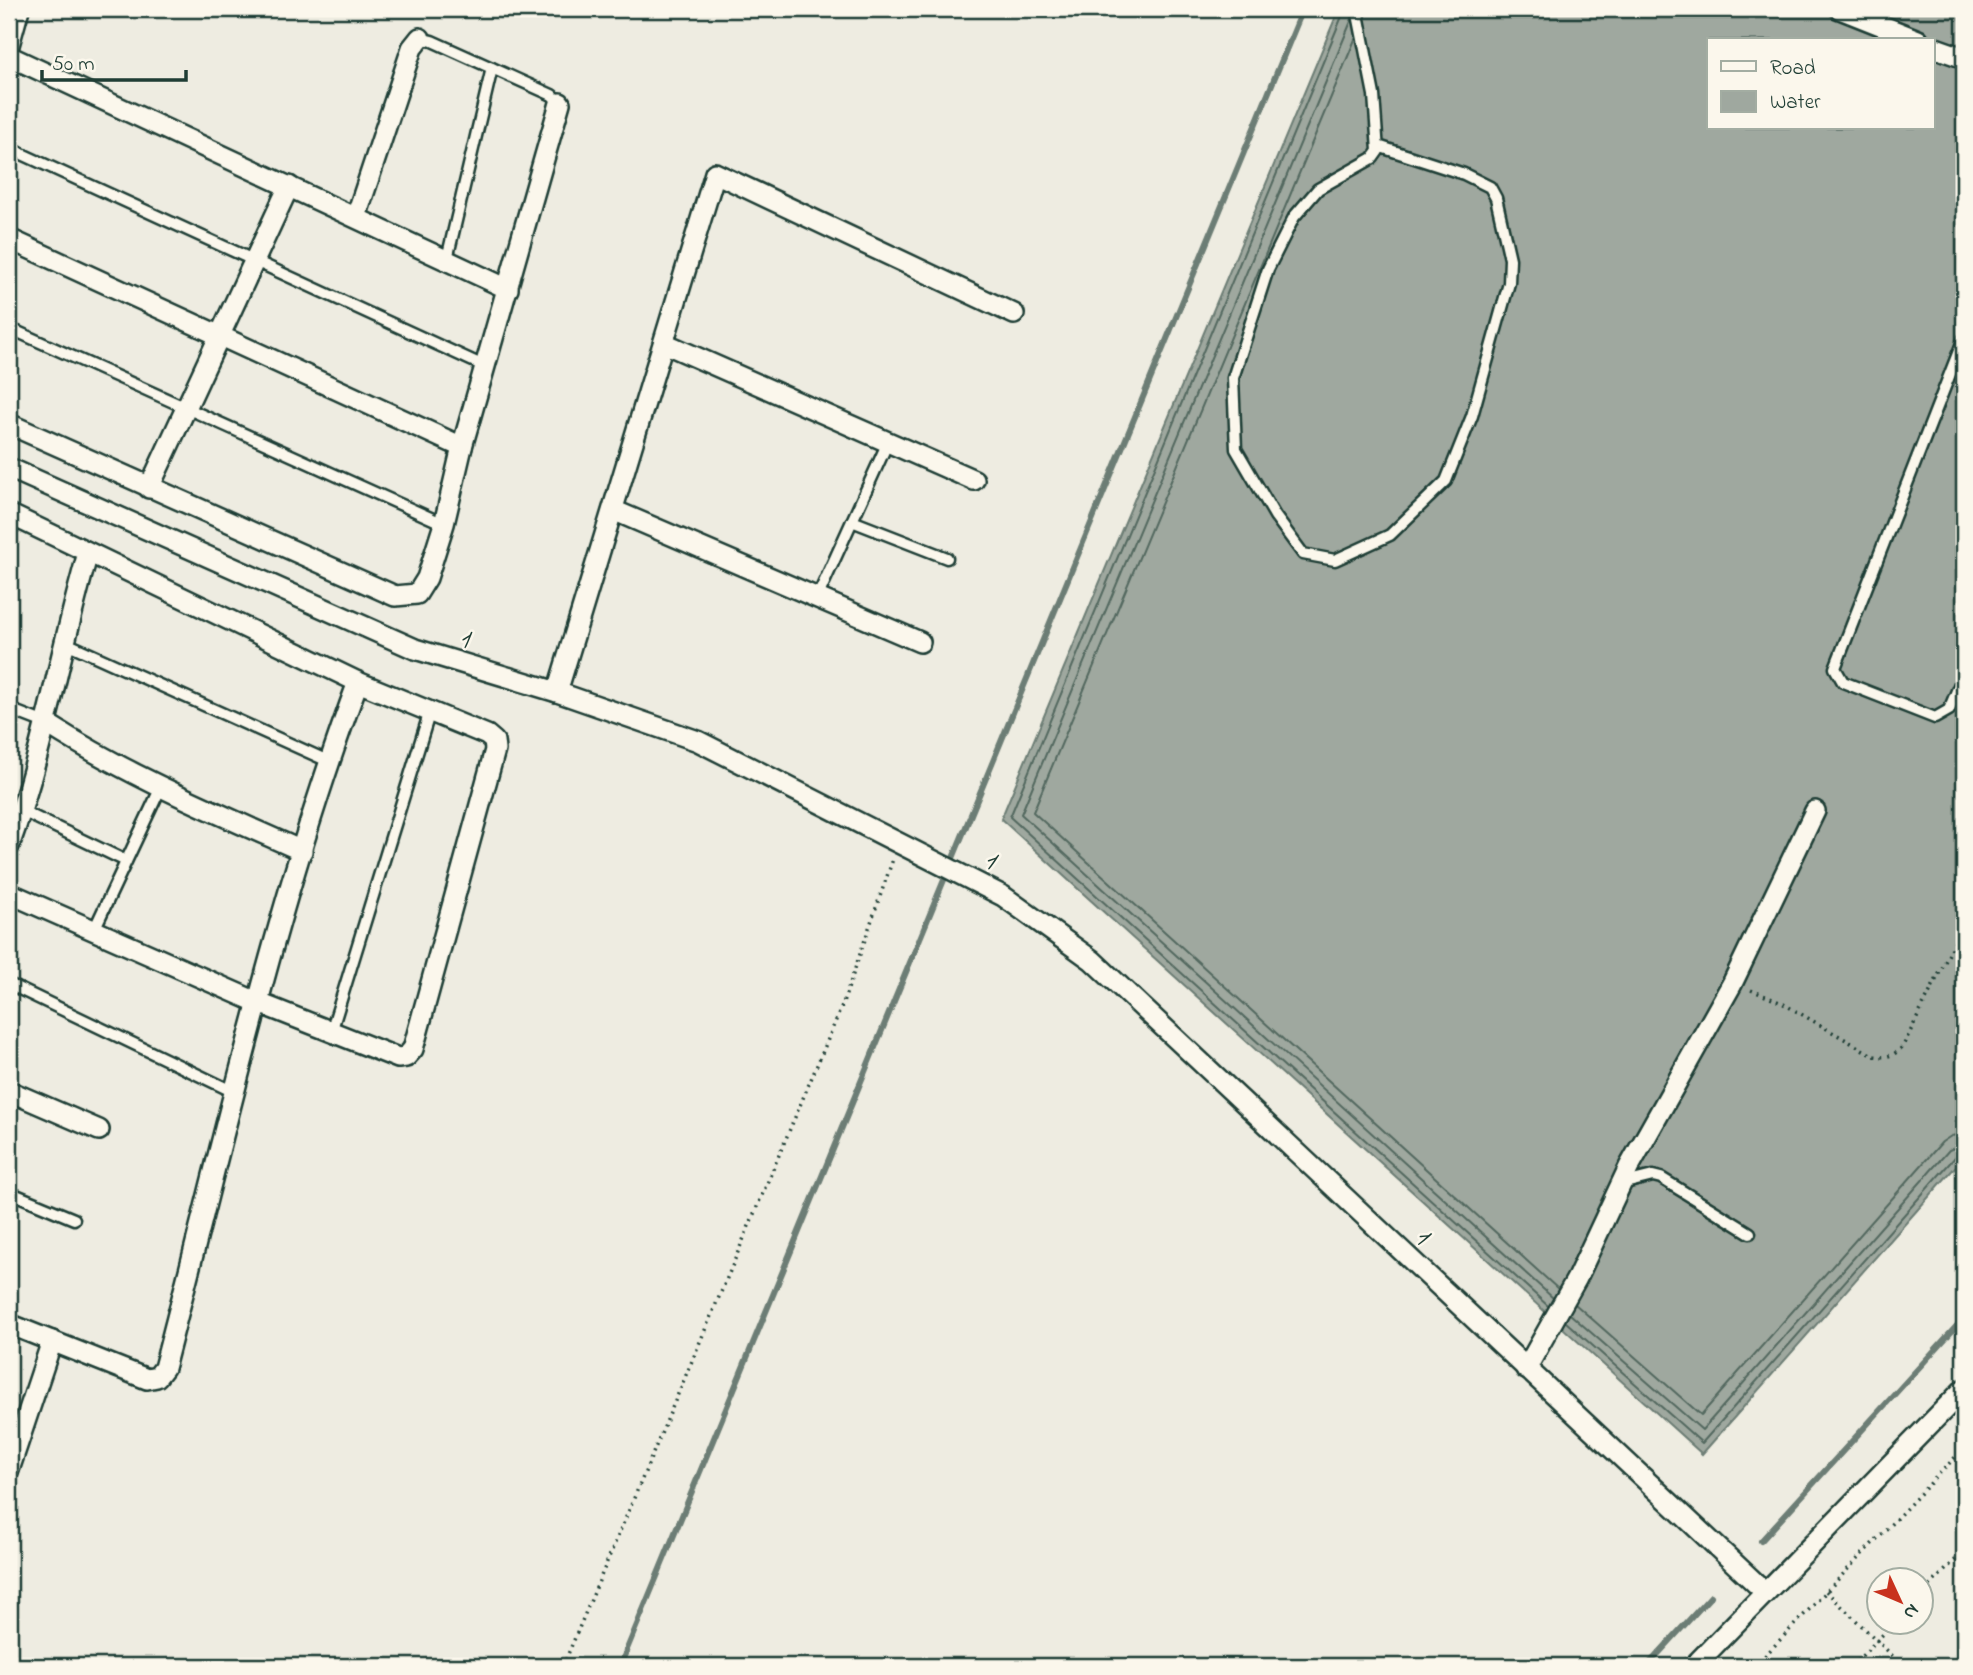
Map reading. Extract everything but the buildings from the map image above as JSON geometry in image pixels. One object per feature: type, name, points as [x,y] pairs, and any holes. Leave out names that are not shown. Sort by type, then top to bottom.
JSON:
[{"type":"street","points":[[9,45],[19,9]]},
{"type":"street","points":[[1840,9],[1913,38]]},
{"type":"street","points":[[356,217],[412,48],[420,38]]},
{"type":"street","points":[[1934,47],[1964,58]]},
{"type":"street","points":[[9,56],[508,289]]},
{"type":"street","points":[[9,424],[395,596],[417,594],[428,578],[444,524],[462,447],[559,103]]},
{"type":"street","points":[[557,692],[715,173],[1014,314]]},
{"type":"street","points":[[149,488],[289,186]]},
{"type":"street","points":[[9,239],[462,447]]},
{"type":"street","points":[[664,343],[974,480]]},
{"type":"street","name":"1","points":[[9,468],[415,649],[557,692],[698,741],[1003,896],[1092,960],[1765,1592]]},
{"type":"street","points":[[613,510],[920,642]]},
{"type":"street","points":[[9,893],[259,1003],[398,1058],[406,1056],[413,1049],[495,750],[494,741],[487,735],[358,682],[88,553],[10,521]]},
{"type":"street","points":[[9,846],[22,811],[46,723],[63,642],[88,553]]},
{"type":"street","points":[[9,1324],[147,1379],[157,1377],[164,1368],[259,1003],[328,761],[358,682]]},
{"type":"street","points":[[46,723],[74,742],[161,787],[302,851]]},
{"type":"street","points":[[1527,1369],[1577,1278],[1621,1185],[1732,984],[1815,811]]},
{"type":"street","points":[[9,1091],[99,1130]]},
{"type":"street","points":[[9,1470],[15,1427],[52,1341]]},
{"type":"street","points":[[1694,1666],[1964,1389]]},
{"type":"lane","points":[[1357,9],[1374,95],[1378,146],[1373,158],[1318,188],[1293,217],[1268,269],[1234,378],[1236,449],[1275,516],[1303,554],[1335,560],[1390,535],[1446,481],[1472,416],[1509,283],[1510,259],[1496,198],[1485,182],[1378,146]]},
{"type":"lane","points":[[420,38],[552,95],[559,103]]},
{"type":"lane","points":[[447,259],[492,68]]},
{"type":"lane","points":[[9,148],[486,367]]},
{"type":"lane","points":[[9,328],[444,524]]},
{"type":"lane","points":[[1964,338],[1835,668],[1843,682],[1935,718],[1949,710],[1964,674]]},
{"type":"lane","points":[[817,598],[888,442]]},
{"type":"lane","points":[[852,521],[947,558]]},
{"type":"lane","points":[[63,642],[328,761]]},
{"type":"lane","points":[[9,709],[46,723]]},
{"type":"lane","points":[[331,1032],[430,711]]},
{"type":"lane","points":[[93,932],[161,787]]},
{"type":"lane","points":[[22,811],[126,861]]},
{"type":"lane","points":[[9,984],[236,1093]]},
{"type":"lane","points":[[1621,1185],[1653,1176],[1661,1178],[1751,1233]]},
{"type":"lane","points":[[9,1192],[74,1219]]},
{"type":"path","points":[[563,1666],[842,1006],[899,841]]},
{"type":"path","points":[[1732,984],[1782,1003],[1874,1056],[1885,1058],[1896,1054],[1903,1046],[1964,924]]},
{"type":"path","points":[[1755,1666],[1964,1448]]},
{"type":"path","points":[[1934,1582],[1964,1551]]},
{"type":"path","points":[[1826,1591],[1903,1666]]},
{"type":"path","points":[[1852,1666],[1882,1636]]},
{"type":"path","points":[[1945,1666],[1964,1647]]},
{"type":"water","points":[[1339,9],[1964,9],[1964,1157],[1702,1454],[1001,819]]},
{"type":"waterway","points":[[620,1666],[1303,9]]},
{"type":"waterway","points":[[1761,1541],[1964,1318]]},
{"type":"waterway","points":[[1647,1666],[1711,1596]]}]
